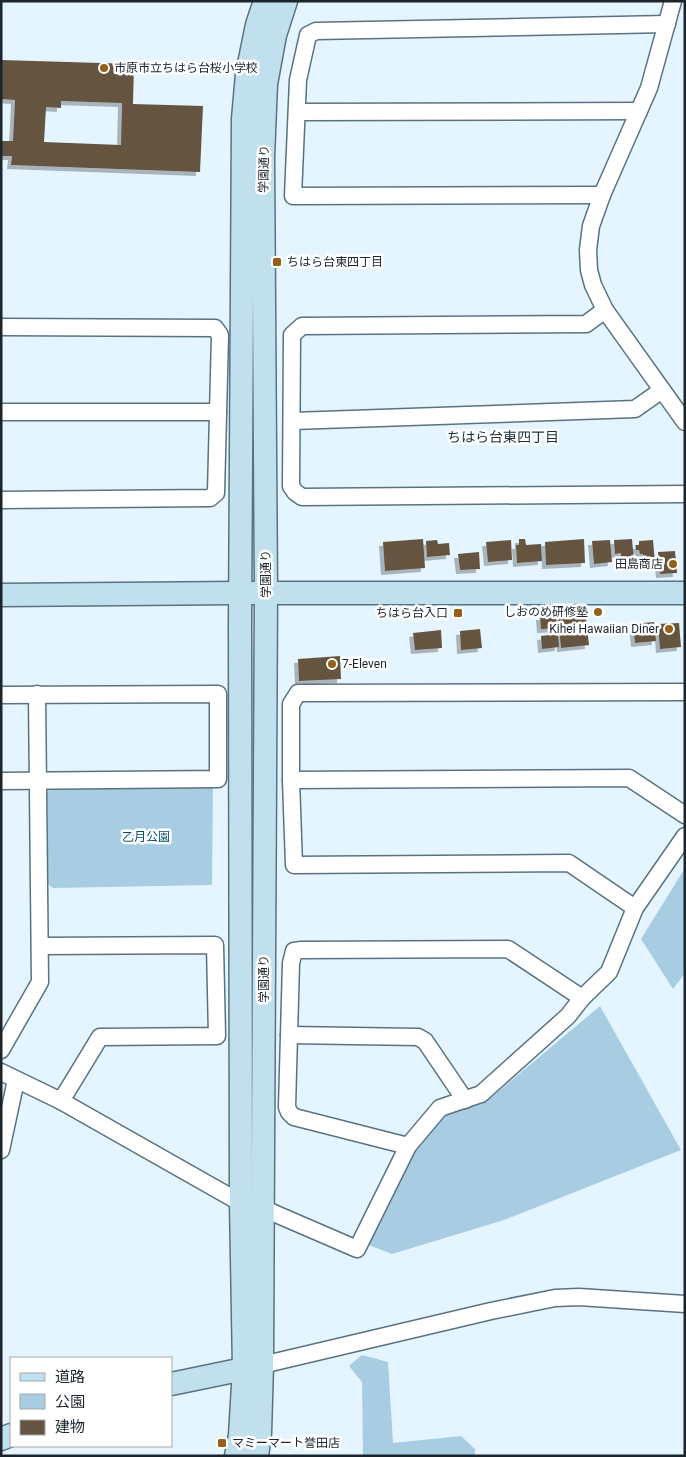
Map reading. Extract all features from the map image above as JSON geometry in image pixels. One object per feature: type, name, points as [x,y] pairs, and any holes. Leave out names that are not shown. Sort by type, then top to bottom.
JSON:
[{"type":"street","name":"学園通り","points":[[252,1206],[242,1139],[240,593],[244,119],[247,74],[257,25],[265,1]]},
{"type":"street","name":"学園通り","points":[[252,1206],[264,1150],[266,593],[263,231],[266,84],[275,35],[286,1]]},
{"type":"street","points":[[673,1],[649,88],[602,196],[592,226],[588,250],[589,270],[593,285],[605,310],[685,422]]},
{"type":"street","points":[[602,196],[293,196],[298,80],[308,35],[316,31],[667,24]]},
{"type":"street","points":[[298,112],[639,111]]},
{"type":"street","points":[[605,310],[586,324],[302,326],[292,335],[293,421],[291,486],[302,497],[685,494]]},
{"type":"street","points":[[1,327],[215,328],[220,335],[216,493],[210,498],[1,500]]},
{"type":"street","points":[[293,421],[636,409],[662,390]]},
{"type":"street","points":[[1,412],[218,412]]},
{"type":"street","points":[[1,594],[685,593]]},
{"type":"street","points":[[635,908],[569,863],[294,865],[291,704],[298,694],[685,692]]},
{"type":"street","points":[[1,1050],[40,982],[37,694]]},
{"type":"street","points":[[1,695],[218,694],[218,779],[1,781]]},
{"type":"street","points":[[291,780],[629,778],[685,815]]},
{"type":"street","points":[[1,1072],[61,1101],[252,1206],[357,1249],[408,1146],[440,1108],[481,1094],[568,1016],[582,998],[608,972],[635,908],[685,836]]},
{"type":"street","points":[[40,946],[215,945],[217,1036],[100,1037],[61,1101]]},
{"type":"street","points":[[408,1146],[294,1117],[289,1112],[287,1107],[291,963],[294,951],[508,949],[582,998]]},
{"type":"street","points":[[289,1035],[418,1037],[424,1041],[466,1100]]},
{"type":"street","points":[[1,1150],[16,1080]]},
{"type":"street","points":[[252,1206],[253,1367],[260,1433],[257,1456]]},
{"type":"street","points":[[172,1384],[555,1298],[579,1297],[685,1304]]},
{"type":"street","points":[[236,1456],[253,1367]]},
{"type":"green space","name":"乙月公園","points":[[213,786],[212,885],[53,888],[48,884],[47,792],[53,787]]},
{"type":"green space","points":[[685,868],[685,973],[673,989],[641,939]]},
{"type":"green space","points":[[600,1006],[681,1150],[504,1220],[392,1254],[366,1244],[411,1153],[444,1115],[487,1101]]},
{"type":"green space","points":[[362,1355],[388,1362],[393,1443],[461,1436],[475,1449],[475,1456],[360,1456],[363,1455],[362,1382],[349,1366]]},
{"type":"building","points":[[1,60],[134,64],[133,104],[203,106],[200,172],[11,165],[12,156],[1,156],[1,141],[13,141],[15,100],[1,99]],"holes":[[[61,101],[122,103],[121,145],[44,142],[46,107],[61,108]]]},
{"type":"building","points":[[423,539],[425,568],[385,571],[383,542]]},
{"type":"building","points":[[519,539],[525,539],[526,545],[541,544],[542,561],[517,563],[516,545],[519,545]]},
{"type":"building","points":[[584,539],[585,563],[546,565],[545,542]]},
{"type":"building","points":[[632,539],[634,561],[621,562],[621,553],[615,554],[614,540]]},
{"type":"building","points":[[437,540],[438,544],[449,543],[450,555],[427,557],[426,541]]},
{"type":"building","points":[[511,540],[512,560],[488,562],[486,542]]},
{"type":"building","points":[[610,540],[612,562],[594,564],[592,541]]},
{"type":"building","points":[[653,540],[655,563],[644,564],[643,554],[636,550],[636,545],[639,545],[639,541]]},
{"type":"building","points":[[675,551],[677,573],[660,574],[658,552]]},
{"type":"building","points":[[479,552],[480,569],[460,570],[458,554]]},
{"type":"building","points":[[577,614],[578,619],[586,618],[589,645],[561,648],[558,616]]},
{"type":"building","points":[[556,615],[557,628],[541,629],[540,616]]},
{"type":"building","points":[[654,622],[656,641],[635,643],[633,624]]},
{"type":"building","points":[[679,623],[681,647],[660,649],[658,624]]},
{"type":"building","points":[[480,629],[482,648],[461,650],[460,631]]},
{"type":"building","points":[[441,630],[442,648],[415,650],[413,633]]},
{"type":"building","points":[[558,634],[559,647],[542,649],[541,636]]},
{"type":"building","points":[[340,656],[341,679],[299,681],[298,659]]},
{"type":"place","name":"市原市立ちはら台桜小学校","points":[[104,68]]},
{"type":"place","name":"ちはら台東四丁目","points":[[277,262]]},
{"type":"place","name":"田島商店","points":[[673,564]]},
{"type":"place","name":"しおのめ研修塾","points":[[598,612]]},
{"type":"place","name":"ちはら台入口","points":[[458,613]]},
{"type":"place","name":"Kihei Hawaiian Diner","points":[[669,629]]},
{"type":"place","name":"7-Eleven","points":[[332,664]]},
{"type":"place","name":"マミーマート誉田店","points":[[222,1443]]},
{"type":"district","name":"ちはら台東四丁目","points":[[503,437]]}]
